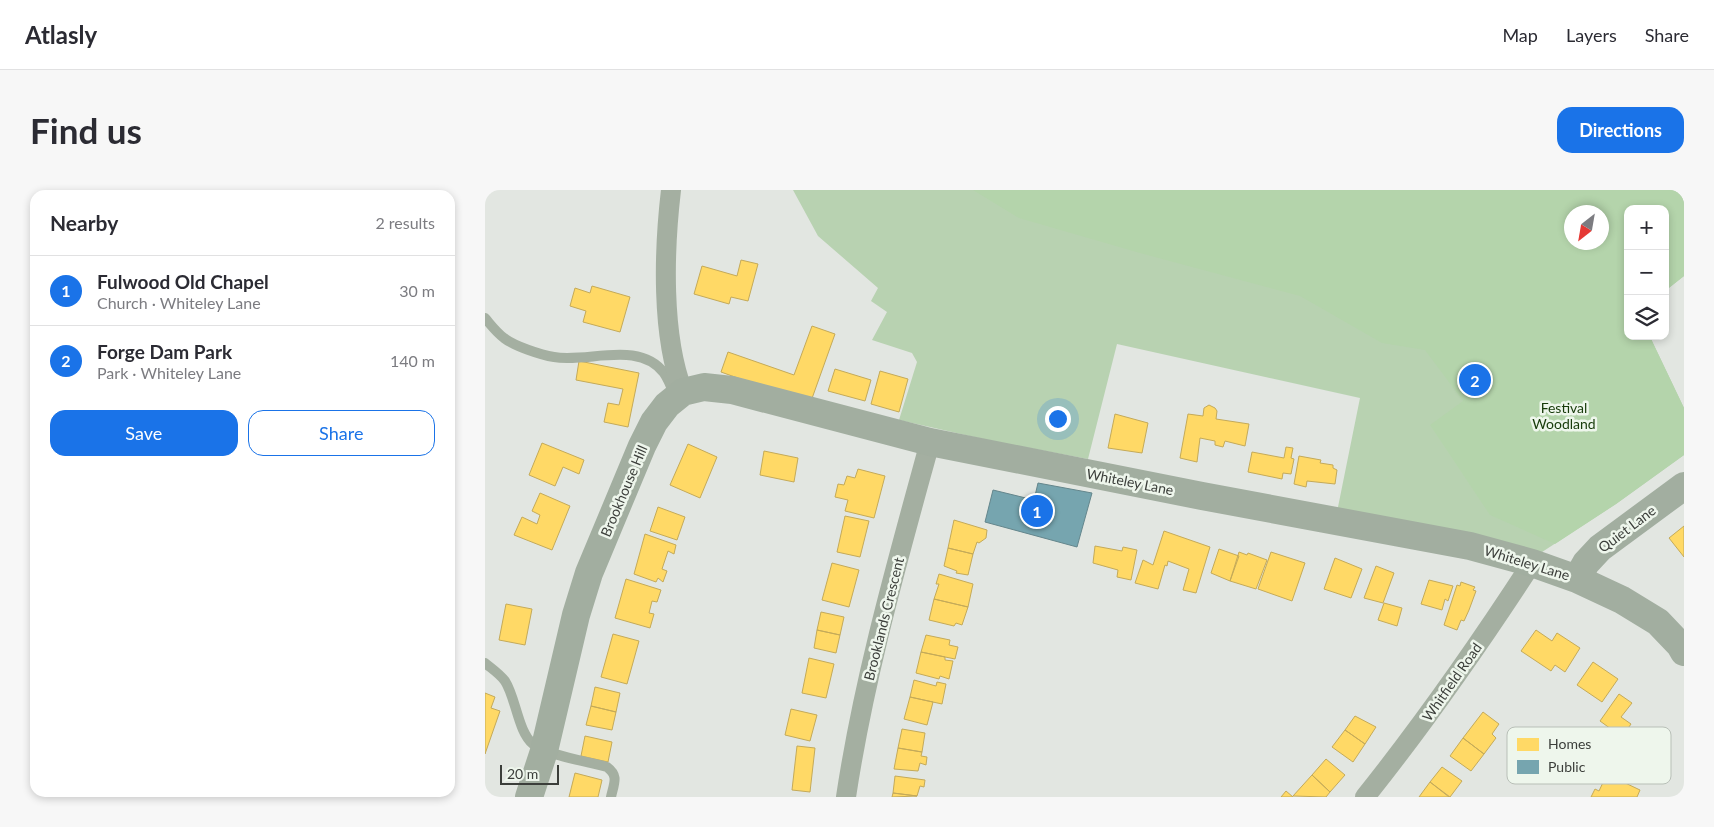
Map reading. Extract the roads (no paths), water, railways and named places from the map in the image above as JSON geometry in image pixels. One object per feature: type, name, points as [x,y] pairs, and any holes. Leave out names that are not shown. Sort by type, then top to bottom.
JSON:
[{"type":"street","points":[[671,190],[666,232],[667,301],[679,395]]},
{"type":"street","name":"Whiteley Lane","points":[[679,395],[704,387],[732,390],[929,442],[1470,546],[1532,563],[1577,579],[1622,600],[1658,622],[1683,647]]},
{"type":"street","name":"Brookhouse Hill","points":[[529,797],[544,751],[576,615],[589,574],[642,446],[667,405],[679,395]]},
{"type":"street","name":"Brooklands Crescent","points":[[846,797],[853,746],[869,674],[929,442]]},
{"type":"street","name":"Quiet Lane","points":[[1577,579],[1586,563],[1600,548],[1684,486]]},
{"type":"street","name":"Whitfield Road","points":[[1365,797],[1411,740],[1493,624],[1532,563]]},
{"type":"lane","points":[[485,318],[506,340],[553,357],[585,359],[616,354],[631,355],[645,359],[663,372],[679,395]]},
{"type":"lane","points":[[485,662],[504,679],[527,736],[533,744],[544,751],[607,767],[614,772],[615,778],[611,797]]},
{"type":"place","name":"Forge Dam Park","points":[[1475,380]]},
{"type":"place","name":"Fulwood Old Chapel","points":[[1037,511]]},
{"type":"park label","name":"Festival Woodland","points":[[1564,416]]}]
